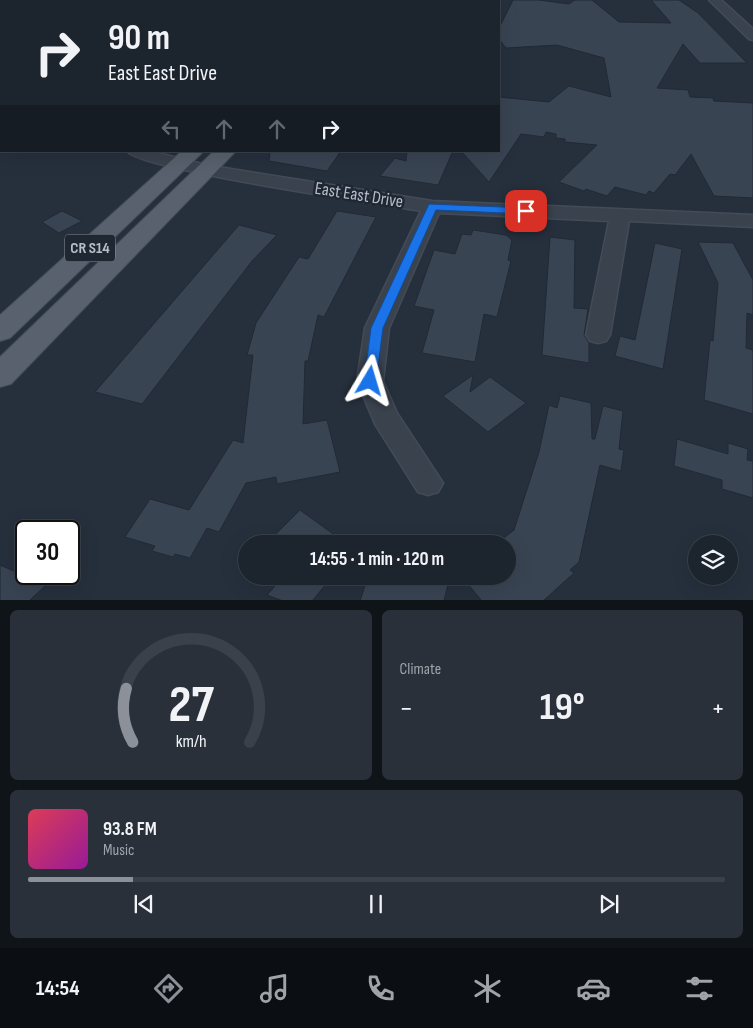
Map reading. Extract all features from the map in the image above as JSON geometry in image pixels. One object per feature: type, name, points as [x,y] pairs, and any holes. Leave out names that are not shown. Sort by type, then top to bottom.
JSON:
[{"type":"main road","name":"CR S14","points":[[0,331],[193,162],[223,152]]},
{"type":"main road","name":"CR S14","points":[[0,376],[193,162]]},
{"type":"street","points":[[715,0],[753,36]]},
{"type":"street","name":"East East Drive","points":[[137,152],[154,159],[193,162],[432,206],[753,221]]},
{"type":"street","points":[[428,483],[385,417],[370,381],[377,328],[432,206]]},
{"type":"street","points":[[598,336],[620,215]]},
{"type":"building","points":[[513,0],[539,0],[569,4],[575,0],[592,0],[619,22],[671,23],[651,0],[679,0],[698,13],[747,63],[700,63],[683,44],[657,88],[688,90],[690,97],[713,98],[714,101],[753,103],[753,198],[714,196],[691,154],[675,175],[670,174],[654,193],[649,191],[646,195],[615,187],[607,196],[586,189],[584,191],[559,182],[597,145],[565,142],[565,139],[556,138],[556,134],[546,132],[544,137],[521,134],[489,182],[462,152],[500,152],[500,97],[549,102],[569,86],[611,97],[604,58],[557,45],[506,48],[500,40],[500,26]]},
{"type":"building","points":[[270,152],[340,152],[327,171],[269,161]]},
{"type":"building","points":[[407,152],[453,152],[438,185],[380,176],[395,158],[406,161]]},
{"type":"building","points":[[62,211],[82,221],[59,233],[42,222]]},
{"type":"building","points":[[337,211],[376,217],[324,317],[318,315],[308,361],[305,361],[303,424],[327,420],[340,472],[277,484],[276,477],[246,483],[219,532],[207,528],[190,558],[175,554],[173,557],[152,551],[155,546],[125,537],[150,499],[189,510],[233,440],[243,443],[253,355],[247,355],[256,323],[299,257],[308,259]]},
{"type":"building","points":[[239,225],[277,235],[252,261],[142,404],[95,392]]},
{"type":"building","points":[[473,230],[506,235],[512,240],[508,260],[511,261],[497,317],[484,314],[475,362],[422,353],[434,310],[414,306],[434,250],[455,254],[462,234],[471,235]]},
{"type":"building","points":[[550,237],[575,240],[574,308],[588,309],[584,335],[589,343],[589,363],[542,355]]},
{"type":"building","points":[[698,242],[733,243],[753,280],[753,315],[747,313],[746,348],[753,350],[753,414],[704,400],[710,340],[713,341],[718,283]]},
{"type":"building","points":[[655,243],[682,249],[663,369],[615,356],[620,336],[635,340]]},
{"type":"building","points":[[473,375],[470,392],[490,377],[526,403],[488,432],[443,396]]},
{"type":"building","points":[[560,396],[591,403],[592,439],[595,439],[603,406],[623,411],[619,449],[624,450],[621,471],[600,465],[579,562],[570,570],[574,573],[544,600],[481,600],[469,585],[516,585],[516,535],[508,535],[514,530],[539,452],[549,405],[557,408]]},
{"type":"building","points":[[677,439],[728,454],[728,443],[748,449],[747,460],[753,461],[753,498],[722,489],[722,480],[674,466]]},
{"type":"building","points":[[300,510],[335,535],[275,535]]},
{"type":"building","points":[[0,565],[15,572],[15,585],[46,585],[30,600],[0,600]]},
{"type":"building","points":[[276,585],[325,585],[313,600],[280,600],[267,595]]},
{"type":"building","points":[[365,585],[448,585],[444,600],[360,600]]},
{"type":"route","points":[[370,381],[377,328],[432,206],[526,211]]}]
